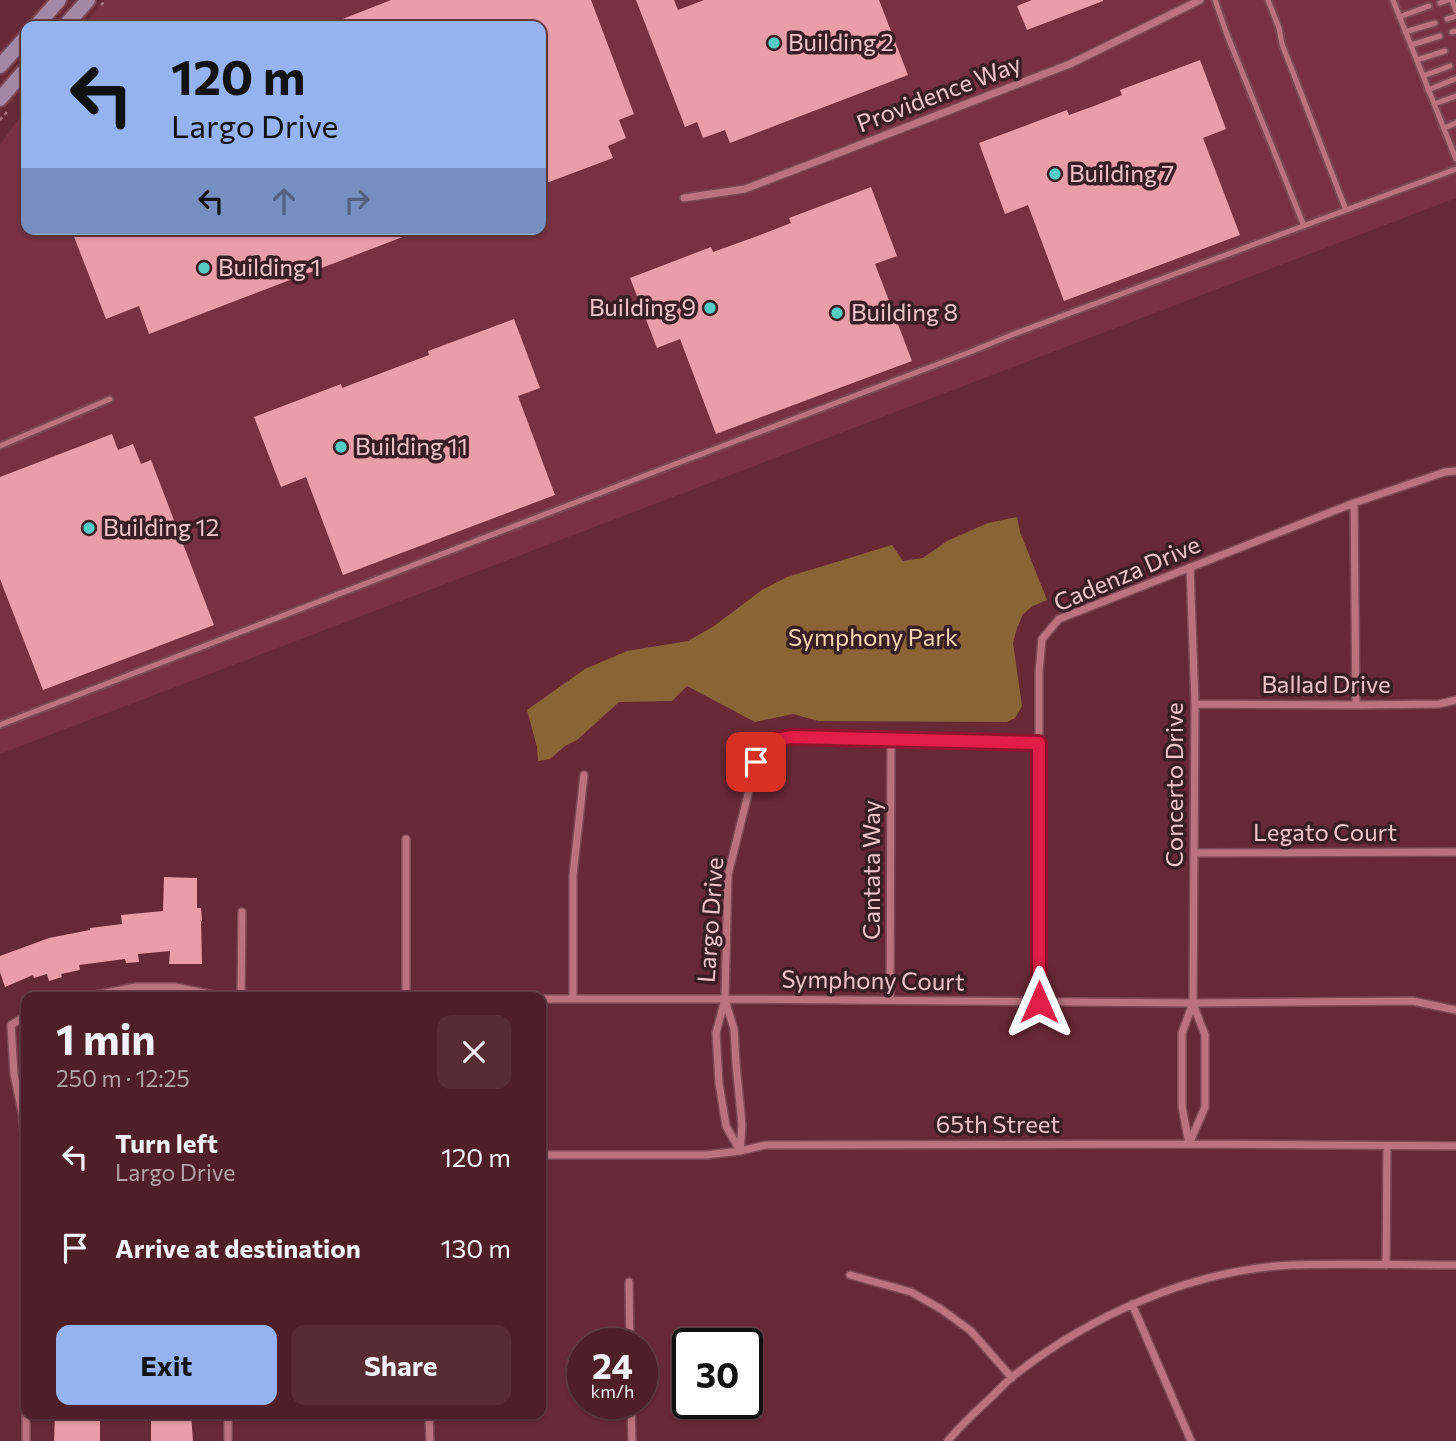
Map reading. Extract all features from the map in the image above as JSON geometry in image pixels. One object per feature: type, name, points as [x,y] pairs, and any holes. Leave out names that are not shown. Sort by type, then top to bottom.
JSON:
[{"type":"main road","points":[[41,21],[60,0]]},
{"type":"main road","points":[[69,21],[88,0]]},
{"type":"main road","points":[[0,66],[21,43]]},
{"type":"main road","points":[[0,99],[21,75]]},
{"type":"street","name":"Providence Way","points":[[684,198],[745,189],[1070,64],[1200,0]]},
{"type":"street","name":"Cadenza Drive","points":[[1039,1002],[1039,672],[1042,639],[1059,619],[1354,503],[1445,472],[1456,471]]},
{"type":"street","points":[[1354,503],[1356,705]]},
{"type":"street","name":"Concerto Drive","points":[[1189,1144],[1182,1106],[1182,1033],[1193,1003],[1195,704],[1190,567]]},
{"type":"street","name":"Ballad Drive","points":[[1195,704],[1356,705],[1439,704],[1456,701]]},
{"type":"street","name":"Largo Drive","points":[[740,1151],[726,1126],[719,1083],[716,1033],[725,999],[729,875],[756,762],[772,741],[791,737],[1039,743]]},
{"type":"street","name":"Cantata Way","points":[[890,1000],[891,739]]},
{"type":"street","points":[[573,999],[573,875],[584,775]]},
{"type":"street","points":[[406,839],[406,992]]},
{"type":"street","name":"Legato Court","points":[[1194,853],[1456,852]]},
{"type":"street","points":[[241,992],[242,912]]},
{"type":"street","points":[[111,992],[136,987],[175,987],[200,992]]},
{"type":"street","name":"Symphony Court","points":[[546,999],[1193,1003],[1413,1001],[1456,1010]]},
{"type":"street","name":"Largo Drive","points":[[725,999],[734,1029],[741,1125],[740,1151]]},
{"type":"street","name":"Concerto Drive","points":[[1189,1144],[1205,1107],[1205,1035],[1193,1003]]},
{"type":"street","points":[[21,1019],[11,1025],[13,1074],[21,1108]]},
{"type":"street","name":"65th Street","points":[[546,1155],[706,1154],[740,1151],[766,1144],[1456,1146]]},
{"type":"street","points":[[1386,1265],[1387,1146]]},
{"type":"street","points":[[948,1441],[1012,1378],[1073,1334],[1132,1304],[1180,1287],[1232,1273],[1289,1265],[1456,1265]]},
{"type":"street","points":[[849,1275],[911,1292],[942,1309],[971,1331],[1012,1378]]},
{"type":"street","points":[[629,1282],[630,1328]]},
{"type":"street","points":[[1132,1304],[1191,1441]]},
{"type":"street","points":[[26,1419],[26,1441]]},
{"type":"street","points":[[228,1419],[228,1441]]},
{"type":"street","points":[[429,1419],[429,1441]]},
{"type":"street","points":[[631,1419],[632,1441]]},
{"type":"lane","points":[[1215,0],[1304,226]]},
{"type":"lane","points":[[1268,0],[1282,44],[1346,210]]},
{"type":"lane","points":[[1392,0],[1456,159]]},
{"type":"lane","points":[[1440,3],[1450,0],[1456,13],[1447,19]]},
{"type":"lane","points":[[1399,17],[1429,6]]},
{"type":"lane","points":[[1405,32],[1435,23]]},
{"type":"lane","points":[[1411,45],[1440,36]]},
{"type":"lane","points":[[1416,60],[1445,51]]},
{"type":"lane","points":[[1423,76],[1450,66]]},
{"type":"lane","points":[[1428,90],[1455,79]]},
{"type":"lane","points":[[1434,104],[1456,96]]},
{"type":"lane","points":[[1444,128],[1456,123]]},
{"type":"lane","points":[[0,725],[1014,334],[1456,169]]},
{"type":"lane","points":[[0,446],[110,399]]},
{"type":"shaded area","points":[[103,0],[1456,0],[1456,198],[0,754],[0,145],[21,115],[21,235],[546,235],[546,21],[88,21]]},
{"type":"green space","name":"Symphony Park","points":[[1017,517],[1020,532],[1047,600],[1023,614],[1017,628],[1013,643],[1022,706],[1015,718],[1007,722],[818,721],[793,714],[755,722],[687,686],[672,701],[619,702],[577,740],[550,759],[538,761],[527,710],[585,669],[627,651],[688,641],[714,626],[762,590],[787,577],[892,545],[903,561],[923,558],[947,541],[988,523]]},
{"type":"building","points":[[391,0],[591,0],[634,114],[619,120],[626,138],[608,146],[613,158],[546,183],[546,21],[338,21]]},
{"type":"building","name":"Building 2","points":[[636,0],[674,0],[678,10],[704,0],[879,0],[908,75],[730,143],[725,130],[703,138],[697,122],[685,127]]},
{"type":"building","points":[[1032,0],[1103,1],[1027,30],[1017,6]]},
{"type":"building","points":[[1200,60],[1226,129],[1203,138],[1240,235],[1064,301],[1028,205],[1005,214],[979,143],[1067,110],[1069,115],[1094,106],[1122,95],[1120,90]]},
{"type":"building","points":[[871,187],[897,256],[875,264],[912,361],[716,434],[680,339],[657,348],[630,278],[711,247],[713,252],[752,238],[791,223],[789,218]]},
{"type":"building","name":"Building 1","points":[[73,235],[408,235],[149,334],[139,306],[106,319]]},
{"type":"building","points":[[514,319],[540,388],[518,396],[555,495],[343,575],[306,477],[281,487],[254,417],[341,384],[342,388],[429,355],[428,351]]},
{"type":"building","name":"Building 12","points":[[112,434],[118,450],[133,444],[141,464],[151,460],[214,625],[43,690],[0,579],[0,477]]},
{"type":"building","points":[[164,877],[197,878],[197,908],[201,908],[202,921],[202,964],[169,964],[170,951],[138,954],[139,962],[126,963],[125,959],[79,965],[80,970],[61,974],[62,977],[49,981],[47,974],[34,978],[33,975],[5,987],[0,972],[0,956],[49,938],[122,924],[121,915],[163,911]]},
{"type":"building","points":[[55,1419],[100,1419],[100,1441],[54,1441]]},
{"type":"building","points":[[151,1419],[191,1419],[193,1441],[151,1441]]},
{"type":"place","name":"Building 2","points":[[774,43]]},
{"type":"place","name":"Building 7","points":[[1055,174]]},
{"type":"place","name":"Building 1","points":[[204,268]]},
{"type":"place","name":"Building 9","points":[[710,308]]},
{"type":"place","name":"Building 8","points":[[837,313]]},
{"type":"place","name":"Building 11","points":[[341,447]]},
{"type":"place","name":"Building 12","points":[[89,528]]},
{"type":"route","points":[[756,762],[772,741],[791,737],[1039,743],[1039,1002]]}]
